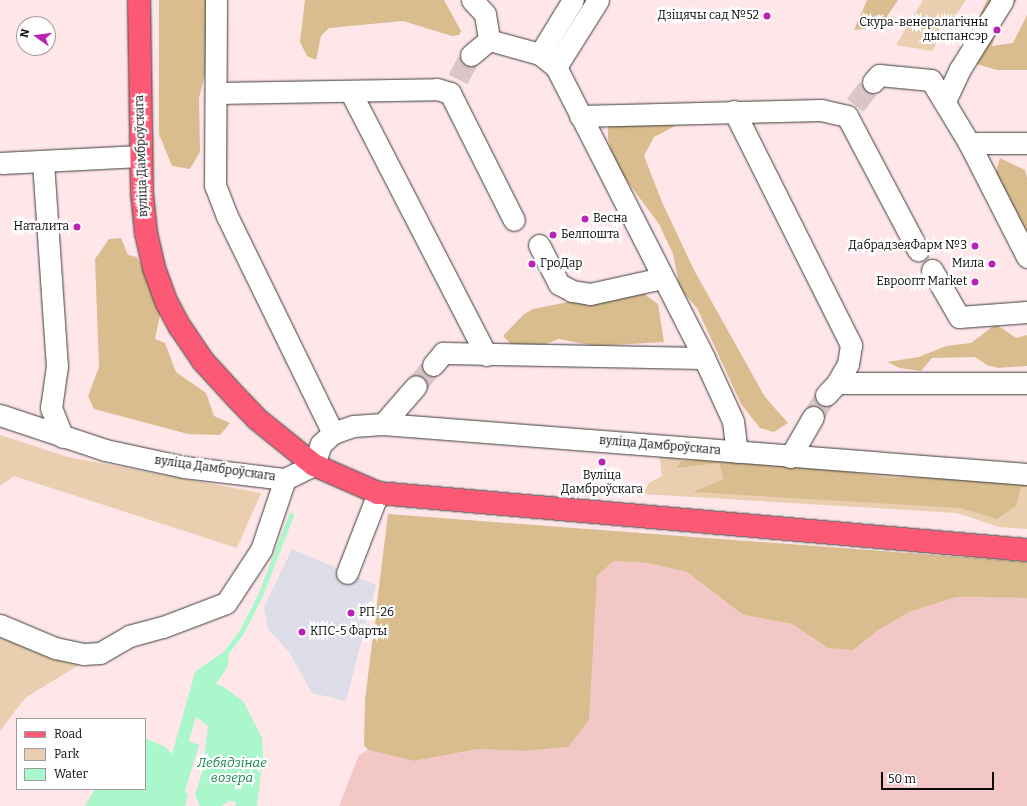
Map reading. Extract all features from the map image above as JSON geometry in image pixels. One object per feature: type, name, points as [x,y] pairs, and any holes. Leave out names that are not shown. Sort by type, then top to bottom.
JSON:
[{"type":"main road","name":"вуліца Дамброўскага","points":[[139,0],[140,156],[146,233],[157,275],[180,327],[203,361],[236,397],[283,441],[314,465],[378,493],[1027,550]]},
{"type":"street","points":[[216,0],[216,93],[213,175],[219,198],[333,433]]},
{"type":"street","points":[[472,0],[486,14],[489,40]]},
{"type":"street","points":[[548,61],[573,0]]},
{"type":"street","points":[[548,61],[598,0]]},
{"type":"street","points":[[945,101],[960,69],[1004,0]]},
{"type":"street","points":[[470,55],[489,40]]},
{"type":"street","points":[[489,40],[548,61],[580,116],[704,358],[733,421],[737,452]]},
{"type":"street","points":[[873,82],[878,75],[931,80],[969,143],[1027,257]]},
{"type":"street","points":[[216,93],[350,92],[437,89],[454,86],[514,220]]},
{"type":"street","points":[[350,92],[486,355]]},
{"type":"street","points":[[580,116],[734,111],[851,111],[918,250]]},
{"type":"street","points":[[734,111],[851,345],[848,364],[832,389],[1027,383]]},
{"type":"street","points":[[969,143],[1027,143]]},
{"type":"street","points":[[1,163],[140,156]]},
{"type":"street","points":[[43,162],[57,366],[51,408],[63,438]]},
{"type":"street","points":[[539,245],[559,284],[572,291],[590,294],[662,278]]},
{"type":"street","points":[[932,270],[959,317],[1027,312]]},
{"type":"street","points":[[433,365],[443,353],[704,358]]},
{"type":"street","points":[[383,424],[416,386]]},
{"type":"street","name":"вуліца Дамброўскага","points":[[0,415],[63,438],[105,450],[184,467],[285,479],[314,465],[321,444],[333,433],[353,426],[383,424],[790,457],[1027,474]]},
{"type":"street","points":[[790,457],[813,418]]},
{"type":"street","points":[[0,625],[55,648],[89,654],[100,653],[129,636],[163,627],[226,603],[261,550],[285,479]]},
{"type":"street","points":[[347,573],[378,493]]},
{"type":"shaded area","points":[[159,0],[208,0],[208,62],[199,98],[200,152],[190,169],[172,166],[159,134]]},
{"type":"shaded area","points":[[305,0],[444,0],[461,31],[459,35],[452,36],[403,21],[329,28],[321,36],[316,60],[307,56],[300,42]]},
{"type":"shaded area","points":[[867,0],[898,0],[880,27],[854,30]]},
{"type":"shaded area","points":[[987,0],[1017,0],[999,21],[992,46],[1013,43],[1027,15],[1027,70],[997,70],[959,59]]},
{"type":"shaded area","points":[[668,119],[675,126],[654,137],[644,156],[662,202],[694,270],[765,397],[788,423],[774,432],[760,428],[741,404],[697,308],[680,289],[673,254],[659,224],[615,165],[608,139],[608,121]]},
{"type":"shaded area","points":[[1000,158],[1025,170],[1027,178],[1027,233],[995,175]]},
{"type":"shaded area","points":[[121,238],[128,255],[137,257],[157,295],[160,315],[155,339],[165,343],[176,372],[206,393],[214,416],[230,423],[220,435],[188,434],[94,409],[88,396],[99,367],[95,259],[109,239]]},
{"type":"shaded area","points":[[643,293],[658,304],[664,342],[595,346],[559,339],[540,346],[512,345],[503,336],[523,315],[533,309],[573,301]]},
{"type":"shaded area","points":[[996,324],[1016,338],[1027,335],[1027,366],[998,368],[987,365],[975,357],[932,358],[921,371],[900,368],[887,362],[919,357],[946,346],[971,343]]},
{"type":"shaded area","points":[[703,460],[845,471],[887,478],[935,477],[1027,482],[1027,487],[1021,487],[1016,506],[997,519],[960,508],[693,492],[724,479],[719,463],[677,468],[681,461]]},
{"type":"shaded area","points":[[388,514],[1027,562],[1027,598],[957,597],[909,612],[877,631],[853,650],[828,648],[792,624],[743,615],[687,572],[647,563],[614,561],[597,576],[589,720],[568,747],[524,751],[478,749],[414,761],[368,750],[364,745],[365,700]]},
{"type":"shaded area","points":[[292,549],[376,585],[346,701],[312,693],[289,652],[268,629],[264,607]]},
{"type":"shaded area","points":[[614,561],[647,563],[687,572],[743,615],[792,624],[828,648],[853,649],[877,631],[909,612],[957,597],[1027,598],[1027,806],[339,806],[359,755],[368,750],[414,761],[478,749],[524,751],[568,747],[594,612],[597,576]]},
{"type":"green space","points":[[923,0],[966,0],[932,51],[896,45]]},
{"type":"green space","points":[[0,435],[68,457],[261,493],[237,548],[14,476],[0,486]]},
{"type":"green space","points":[[659,453],[1027,476],[1027,529],[999,527],[957,513],[643,494],[649,483],[662,476]]},
{"type":"green space","points":[[0,634],[54,658],[79,665],[25,698],[0,731]]},
{"type":"water","name":"Лебядзінае возера","points":[[229,648],[228,666],[216,684],[222,686],[243,701],[262,738],[263,757],[257,806],[235,806],[236,802],[229,801],[222,806],[200,806],[195,795],[202,773],[208,726],[196,717],[189,741],[199,745],[185,791],[188,795],[185,806],[85,806],[94,790],[146,790],[146,738],[165,747],[172,754],[195,672]]},
{"type":"waterway","points":[[226,652],[241,633],[259,598],[291,515]]},
{"type":"tunnel","points":[[458,79],[471,55]]},
{"type":"tunnel","points":[[855,105],[873,82]]},
{"type":"tunnel","points":[[416,386],[433,365]]},
{"type":"tunnel","points":[[813,417],[826,395]]},
{"type":"place","name":"Дзіцячы сад №52","points":[[767,16]]},
{"type":"place","name":"Скура-венералагічны дыспансэр","points":[[997,30]]},
{"type":"place","name":"Весна","points":[[585,219]]},
{"type":"place","name":"Наталита","points":[[77,227]]},
{"type":"place","name":"Белпошта","points":[[553,235]]},
{"type":"place","name":"ДабрадзеяФарм №3","points":[[975,246]]},
{"type":"place","name":"ГроДар","points":[[532,264]]},
{"type":"place","name":"Мила","points":[[992,264]]},
{"type":"place","name":"Евроопт Market","points":[[975,282]]},
{"type":"place","name":"Вуліца Дамброўскага","points":[[602,462]]},
{"type":"place","name":"РП-26","points":[[351,613]]},
{"type":"place","name":"КПС-5 Фарты","points":[[302,632]]}]
